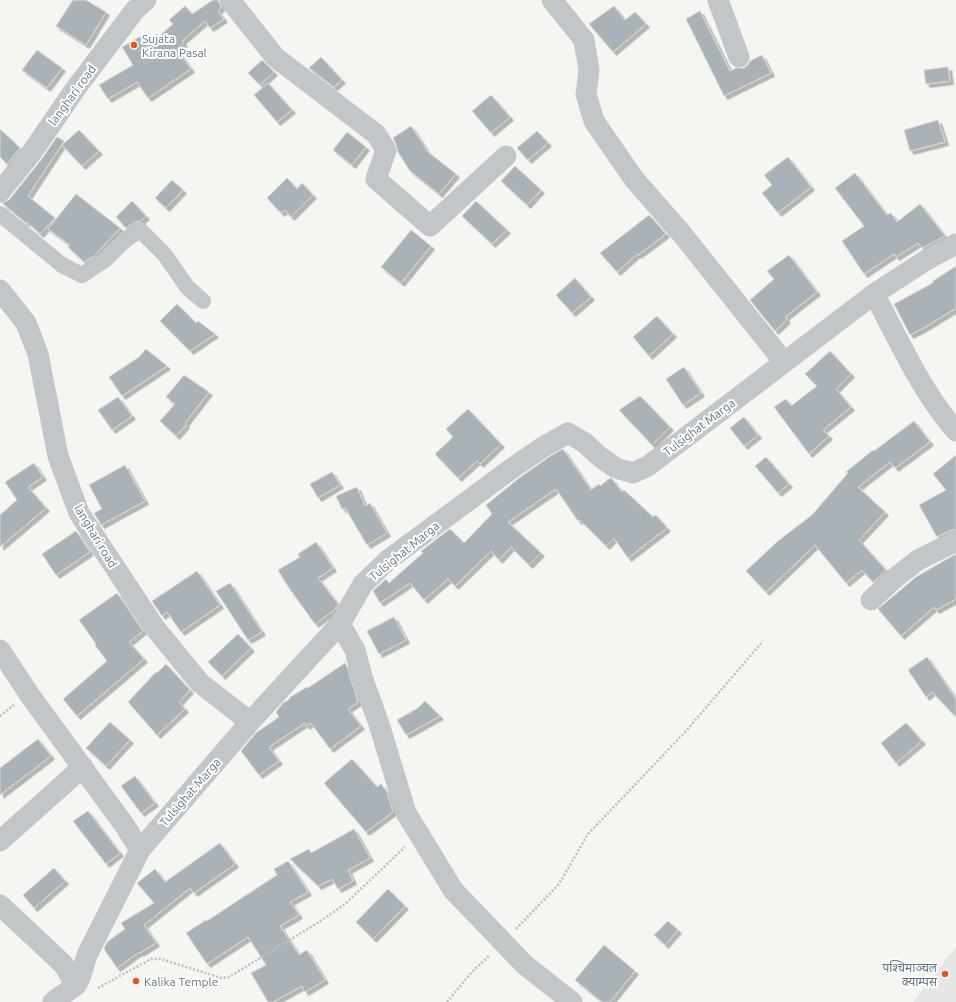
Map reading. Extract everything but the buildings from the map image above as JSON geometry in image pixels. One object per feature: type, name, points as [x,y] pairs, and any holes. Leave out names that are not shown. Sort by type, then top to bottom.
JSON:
[{"type":"street","name":"langhari road","points":[[0,192],[32,152],[76,88],[135,10],[146,0]]},
{"type":"street","points":[[230,0],[275,57],[376,134],[386,150],[376,179],[430,226],[506,156]]},
{"type":"street","points":[[552,0],[584,40],[590,70],[586,94],[594,121],[634,179],[682,234],[784,362]]},
{"type":"street","points":[[718,0],[738,57]]},
{"type":"street","points":[[0,214],[62,265],[82,275],[106,260],[125,240],[140,230],[165,255],[187,287],[203,301]]},
{"type":"street","name":"Tulsighat Marga","points":[[76,985],[80,978],[87,955],[140,850],[250,722],[340,624],[363,584],[388,560],[543,447],[568,433],[585,443],[600,458],[616,468],[633,473],[648,466],[874,294],[928,259],[956,244]]},
{"type":"street","name":"langhari road","points":[[0,290],[26,323],[38,354],[58,456],[79,513],[155,628],[200,683],[250,722]]},
{"type":"street","points":[[874,294],[926,390],[943,416],[956,431]]},
{"type":"street","points":[[871,600],[918,560],[956,541]]},
{"type":"street","points":[[340,624],[355,650],[362,677],[379,724],[406,813],[418,834],[453,890],[525,965],[572,1002]]},
{"type":"street","points":[[0,650],[29,694],[125,826],[140,850]]},
{"type":"street","points":[[0,841],[83,767]]},
{"type":"street","points":[[0,905],[63,964],[76,985],[53,1002]]},
{"type":"path","points":[[447,1002],[472,972],[559,884],[588,834],[686,731],[763,641]]},
{"type":"path","points":[[76,985],[86,990],[95,989],[151,959],[161,959],[221,978],[229,977],[319,922],[345,904],[418,834]]},
{"type":"shaded area","name":"पश्‍चिमाञ्‍चल क्याम्पस","points":[[956,947],[956,1002],[913,1002]]},
{"type":"place","name":"Sujata Kirana Pasal","points":[[134,45]]},
{"type":"place","name":"पश्‍चिमाञ्‍चल क्याम्पस","points":[[945,974]]},
{"type":"place","name":"Kalika Temple","points":[[136,981]]}]
